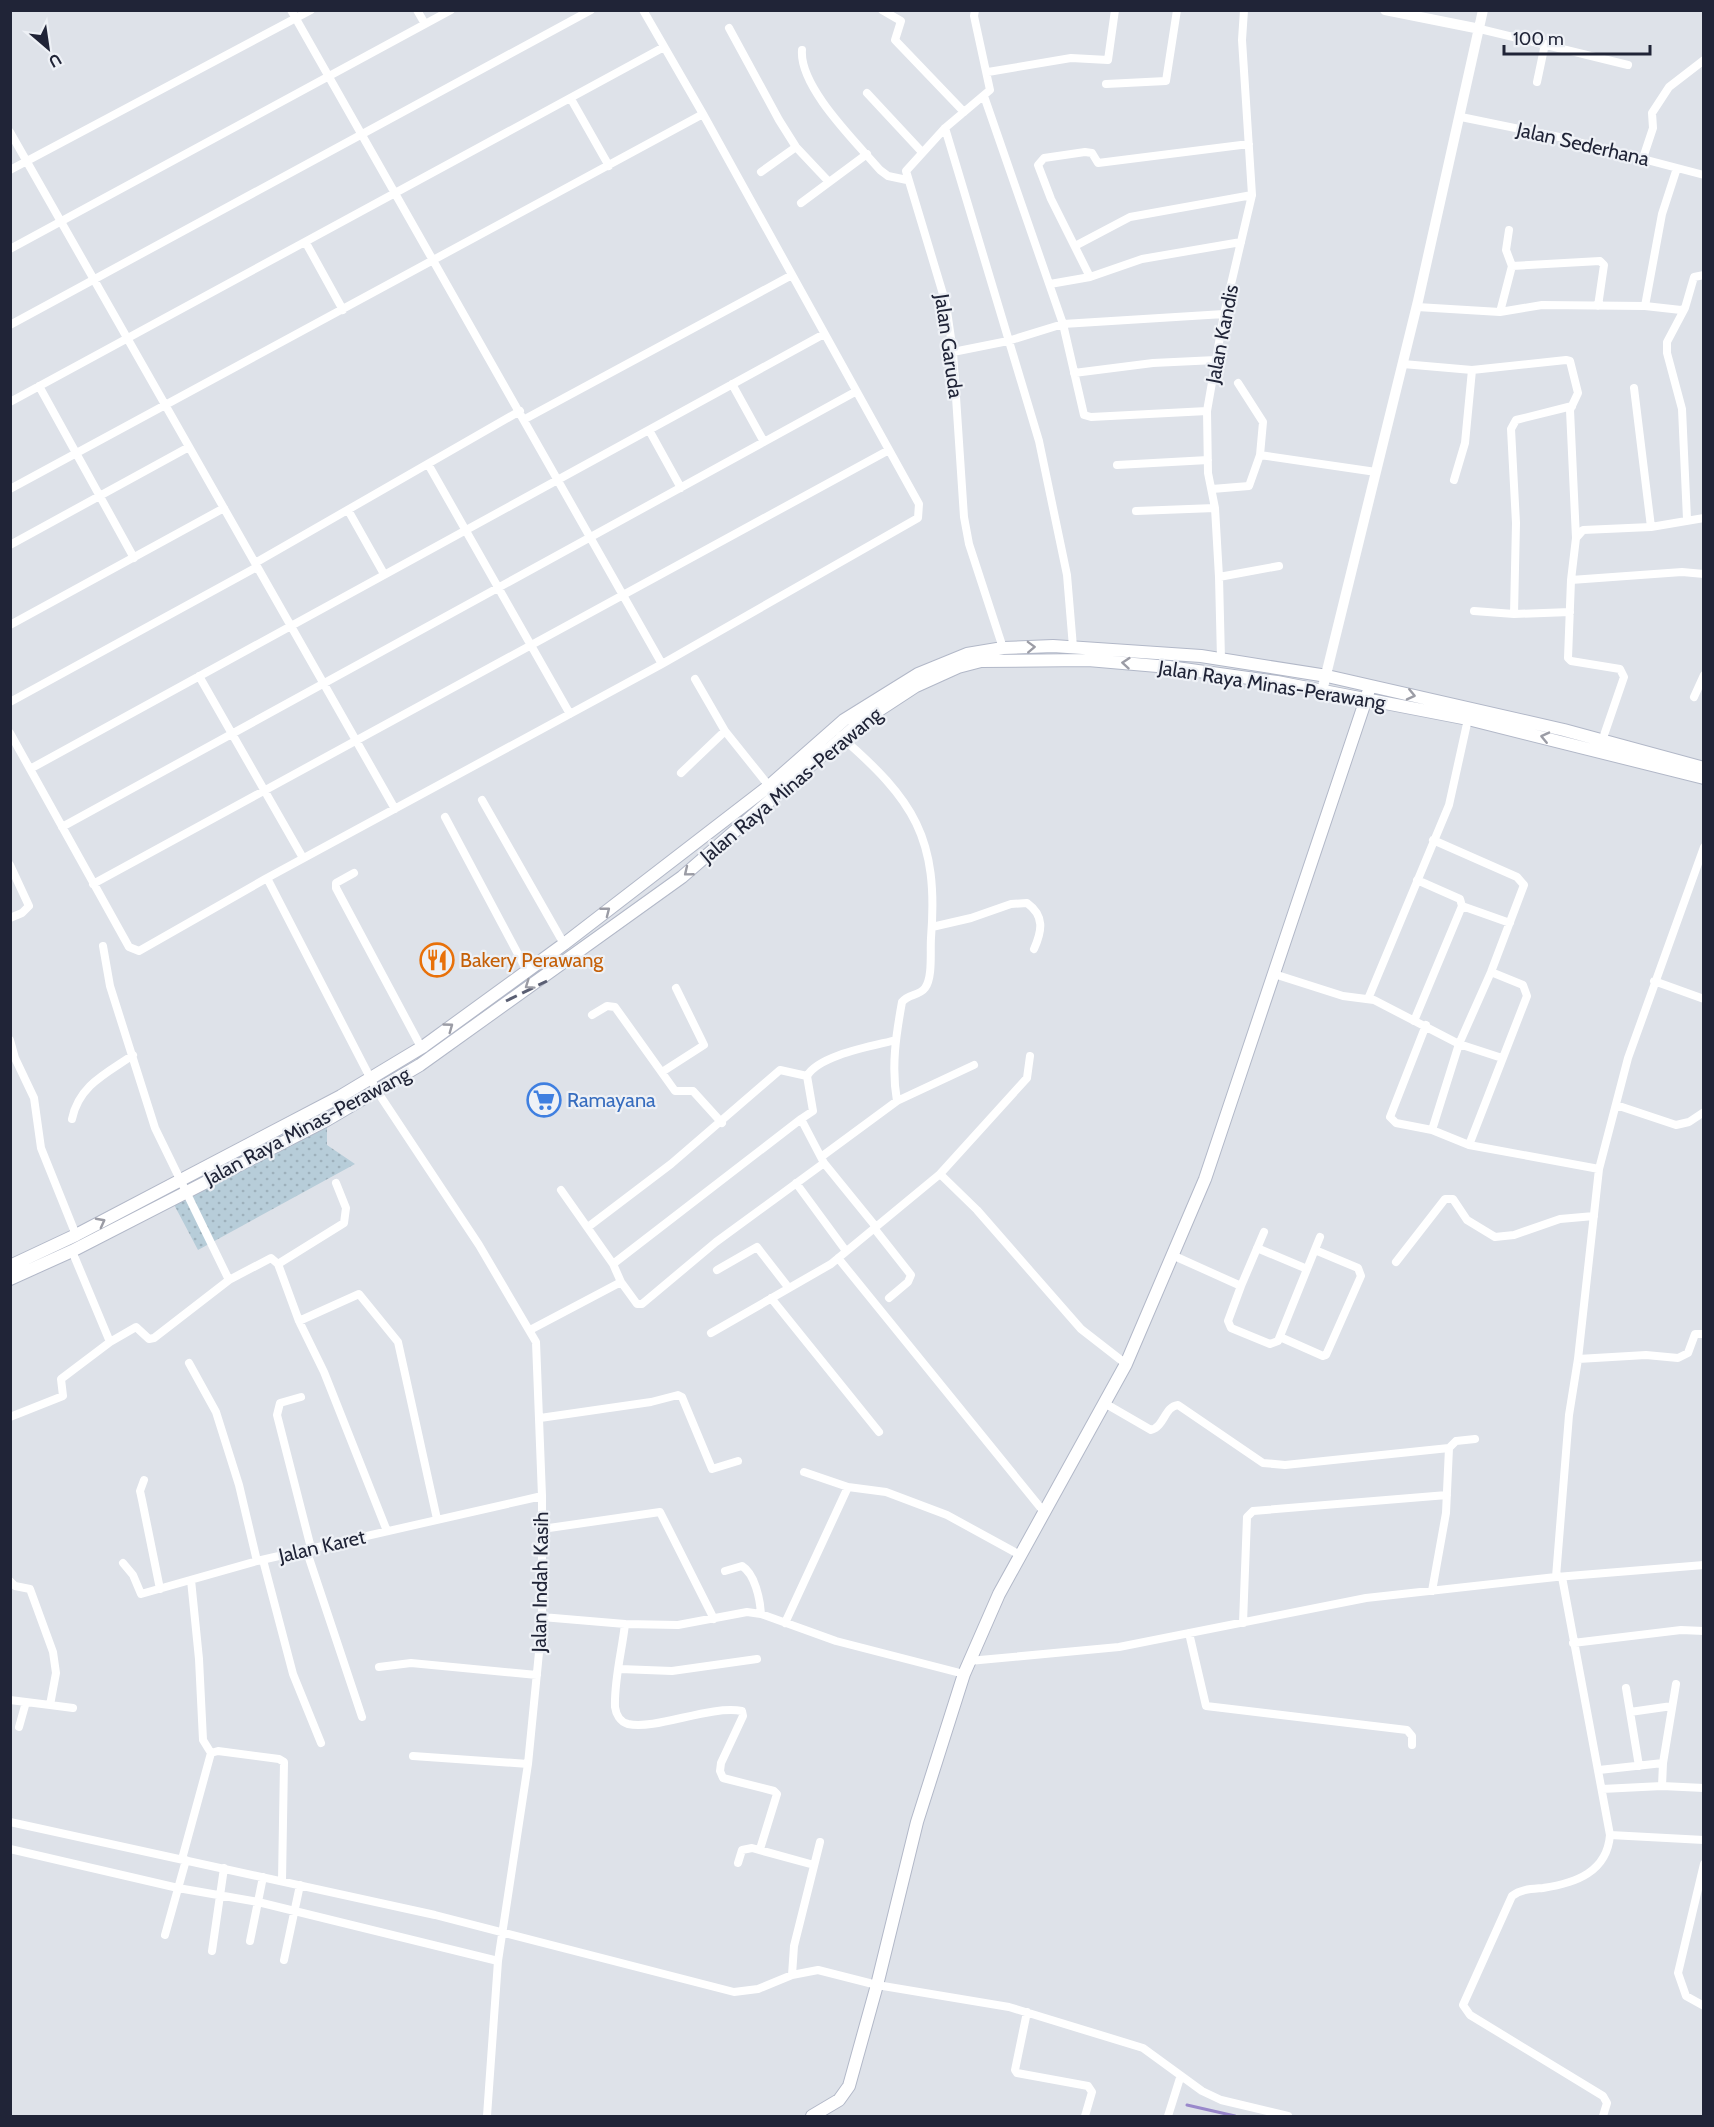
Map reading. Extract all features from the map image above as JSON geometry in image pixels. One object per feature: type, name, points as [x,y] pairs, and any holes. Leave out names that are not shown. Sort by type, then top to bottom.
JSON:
[{"type":"main road","name":"Jalan Raya Minas-Perawang","points":[[10,1266],[182,1186],[377,1091],[420,1065],[682,878],[837,734],[862,707],[946,661],[982,650],[1073,647],[1128,650],[1221,659],[1326,676],[1602,741],[1704,768]]},
{"type":"main road","name":"Jalan Raya Minas-Perawang","points":[[10,1279],[72,1251],[371,1079],[421,1047],[564,944],[837,734],[858,724],[916,686],[948,670],[981,661],[1088,660],[1169,667],[1322,691],[1468,719],[1704,778]]},
{"type":"main road","points":[[812,2116],[846,2094],[877,1985],[917,1822],[969,1661],[999,1594],[1107,1404],[1205,1179],[1369,687]]},
{"type":"street","points":[[291,10],[523,415],[662,664]]},
{"type":"street","points":[[10,170],[311,10]]},
{"type":"street","points":[[417,10],[425,24]]},
{"type":"street","points":[[10,249],[451,10]]},
{"type":"street","points":[[10,325],[591,10]]},
{"type":"street","points":[[10,733],[125,942],[137,951],[303,858],[662,664],[915,522],[919,514],[919,504],[643,10]]},
{"type":"street","points":[[882,10],[901,21],[895,40],[964,112]]},
{"type":"street","points":[[802,50],[803,68],[821,101],[888,176],[907,180],[906,171],[921,152],[945,128],[990,90],[988,72],[976,28],[975,10]]},
{"type":"street","points":[[988,72],[1071,58],[1108,60],[1114,10]]},
{"type":"street","points":[[1106,84],[1166,81],[1177,10]]},
{"type":"street","name":"Jalan Kandis","points":[[1221,659],[1219,577],[1215,508],[1208,460],[1207,411],[1224,314],[1252,195],[1242,40],[1244,10]]},
{"type":"street","points":[[1385,10],[1480,29],[1628,64]]},
{"type":"street","points":[[1322,691],[1417,307],[1483,10]]},
{"type":"street","points":[[729,28],[796,147],[829,182]]},
{"type":"street","points":[[1537,82],[1545,44]]},
{"type":"street","points":[[10,402],[397,195],[664,47]]},
{"type":"street","points":[[1643,158],[1653,128],[1652,113],[1669,87],[1704,60]]},
{"type":"street","points":[[867,93],[921,152]]},
{"type":"street","points":[[984,96],[1063,324],[1082,411],[1088,416],[1207,411]]},
{"type":"street","points":[[571,99],[609,165]]},
{"type":"street","points":[[10,489],[703,114]]},
{"type":"street","name":"Jalan Sederhana","points":[[1461,117],[1643,158],[1704,176]]},
{"type":"street","points":[[945,128],[1039,441],[1058,523],[1067,575],[1073,647]]},
{"type":"street","points":[[10,132],[395,809]]},
{"type":"street","points":[[1090,277],[1042,180],[1038,165],[1044,158],[1089,152],[1098,163],[1249,144]]},
{"type":"street","points":[[761,172],[796,147]]},
{"type":"street","points":[[801,203],[867,154]]},
{"type":"street","points":[[1645,306],[1662,214],[1677,168]]},
{"type":"street","name":"Jalan Garuda","points":[[907,180],[946,304],[953,352],[964,517],[969,544],[1003,648]]},
{"type":"street","points":[[1074,246],[1130,216],[1252,195]]},
{"type":"street","points":[[1500,312],[1512,266],[1506,250],[1509,230]]},
{"type":"street","points":[[1050,284],[1090,277],[1142,259],[1241,242]]},
{"type":"street","points":[[306,243],[343,310]]},
{"type":"street","points":[[1512,266],[1600,261],[1604,265],[1598,306]]},
{"type":"street","points":[[10,702],[256,565],[428,464],[792,275]]},
{"type":"street","points":[[1687,519],[1682,409],[1667,353],[1667,342],[1684,308],[1695,277],[1704,275]]},
{"type":"street","points":[[1417,307],[1500,312],[1542,305],[1645,306],[1681,310],[1684,308]]},
{"type":"street","points":[[953,352],[1008,341],[1063,324],[1224,314]]},
{"type":"street","points":[[30,769],[824,334]]},
{"type":"street","points":[[1074,373],[1153,363],[1216,360]]},
{"type":"street","points":[[1402,364],[1473,370],[1566,360],[1573,366],[1578,393],[1572,406],[1575,538],[1568,658],[1570,661],[1620,669],[1624,677],[1602,741]]},
{"type":"street","points":[[1454,480],[1466,443],[1473,370]]},
{"type":"street","points":[[1212,489],[1250,486],[1260,455],[1263,422],[1238,383]]},
{"type":"street","points":[[732,384],[764,442]]},
{"type":"street","points":[[39,386],[78,452],[99,496],[134,558]]},
{"type":"street","points":[[1634,388],[1651,527]]},
{"type":"street","points":[[62,827],[855,392]]},
{"type":"street","points":[[1514,614],[1516,523],[1511,429],[1516,420],[1572,406]]},
{"type":"street","points":[[649,430],[681,488]]},
{"type":"street","points":[[10,545],[189,447]]},
{"type":"street","points":[[93,884],[624,597],[889,450]]},
{"type":"street","points":[[1260,455],[1376,472]]},
{"type":"street","points":[[1117,465],[1208,460]]},
{"type":"street","points":[[428,464],[570,714]]},
{"type":"street","points":[[10,625],[224,508]]},
{"type":"street","points":[[1136,511],[1215,508]]},
{"type":"street","points":[[348,510],[384,574]]},
{"type":"street","points":[[1575,538],[1583,530],[1651,527],[1687,519],[1704,518]]},
{"type":"street","points":[[1219,577],[1279,566]]},
{"type":"street","points":[[1571,580],[1682,572],[1704,574]]},
{"type":"street","points":[[1474,611],[1514,614],[1570,612]]},
{"type":"street","points":[[1694,696],[1704,675]]},
{"type":"street","points":[[199,676],[303,858]]},
{"type":"street","points":[[695,679],[725,731],[769,786]]},
{"type":"street","points":[[1368,999],[1449,805],[1468,719]]},
{"type":"street","points":[[681,773],[725,731]]},
{"type":"street","points":[[837,734],[878,771],[912,812],[921,828],[930,871],[932,927],[927,983],[921,992],[902,1002],[893,1078],[897,1101]]},
{"type":"street","points":[[482,800],[564,944]]},
{"type":"street","points":[[445,817],[527,971]]},
{"type":"street","points":[[1432,1130],[1459,1044],[1491,972],[1524,885],[1521,881],[1433,840]]},
{"type":"street","points":[[1603,2116],[1607,2103],[1603,2096],[1470,2015],[1463,2005],[1512,1896],[1520,1891],[1559,1886],[1581,1879],[1605,1858],[1610,1835],[1599,1770],[1559,1577],[1569,1415],[1578,1359],[1599,1169],[1628,1058],[1704,847]]},
{"type":"street","points":[[10,865],[29,906],[22,913],[10,918]]},
{"type":"street","points":[[354,873],[336,883],[336,888],[421,1047]]},
{"type":"street","name":"Jalan Indah Kasih","points":[[267,878],[377,1091],[479,1245],[530,1329],[538,1357],[542,1496],[542,1617],[528,1764],[501,1933],[488,2116]]},
{"type":"street","points":[[1414,1021],[1462,906],[1460,899],[1417,880]]},
{"type":"street","points":[[932,927],[971,918],[1011,904],[1027,903],[1040,918],[1041,930],[1034,949]]},
{"type":"street","points":[[1462,906],[1510,923]]},
{"type":"street","points":[[103,946],[110,987],[155,1128],[229,1280]]},
{"type":"street","points":[[1469,1145],[1502,1058],[1526,1004],[1527,992],[1523,985],[1491,972]]},
{"type":"street","points":[[1274,974],[1343,996],[1368,999],[1383,1004],[1459,1044],[1502,1058]]},
{"type":"street","points":[[1654,981],[1704,999]]},
{"type":"street","points":[[662,1072],[704,1045],[676,988]]},
{"type":"street","points":[[592,1015],[607,1006],[615,1007],[677,1092],[693,1091],[722,1123]]},
{"type":"street","points":[[1426,1025],[1390,1117],[1396,1124],[1432,1130],[1469,1145],[1599,1169]]},
{"type":"street","points":[[10,1040],[15,1058],[34,1098],[41,1148],[76,1235]]},
{"type":"street","points":[[613,1264],[813,1111],[807,1076],[811,1068],[855,1050],[896,1040]]},
{"type":"street","points":[[72,1119],[75,1106],[84,1089],[133,1055]]},
{"type":"street","points":[[711,1333],[842,1255],[940,1174],[1027,1078],[1030,1056]]},
{"type":"street","points":[[561,1190],[613,1264],[621,1282],[637,1304],[642,1304],[716,1242],[796,1183],[897,1101],[974,1065]]},
{"type":"street","points":[[588,1227],[722,1123],[780,1070],[807,1076]]},
{"type":"street","points":[[1616,1105],[1676,1125],[1689,1122],[1704,1112]]},
{"type":"street","points":[[801,1119],[822,1160],[912,1277],[889,1298]]},
{"type":"street","points":[[940,1174],[977,1210],[1081,1329],[1126,1364]]},
{"type":"street","points":[[278,1264],[344,1222],[346,1208],[336,1183]]},
{"type":"street","points":[[796,1183],[842,1255],[1044,1512]]},
{"type":"street","points":[[1396,1262],[1445,1199],[1453,1199],[1467,1220],[1496,1237],[1514,1235],[1560,1219],[1594,1216]]},
{"type":"street","points":[[1264,1232],[1228,1321],[1231,1328],[1270,1344],[1280,1337],[1320,1237]]},
{"type":"street","points":[[717,1270],[757,1247],[788,1287]]},
{"type":"street","points":[[1257,1248],[1308,1269]]},
{"type":"street","points":[[1280,1337],[1323,1356],[1326,1355],[1361,1276],[1358,1268],[1315,1250]]},
{"type":"street","points":[[72,1251],[110,1342]]},
{"type":"street","points":[[1172,1255],[1241,1286]]},
{"type":"street","points":[[10,1417],[63,1396],[61,1379],[110,1342],[136,1327],[149,1339],[154,1338],[229,1280],[265,1259],[271,1258],[278,1264],[298,1321],[324,1372],[387,1531]]},
{"type":"street","points":[[530,1329],[621,1282]]},
{"type":"street","points":[[298,1321],[359,1294],[393,1333],[398,1342],[437,1520]]},
{"type":"street","points":[[771,1298],[879,1432]]},
{"type":"street","points":[[1578,1359],[1646,1354],[1678,1358],[1688,1353],[1695,1334],[1704,1334]]},
{"type":"street","points":[[189,1363],[216,1412],[293,1674],[321,1743]]},
{"type":"street","points":[[540,1418],[651,1402],[678,1395],[682,1397],[712,1469],[738,1461]]},
{"type":"street","points":[[301,1397],[280,1403],[277,1415],[308,1549],[362,1717]]},
{"type":"street","points":[[1107,1404],[1150,1430],[1160,1425],[1170,1408],[1178,1405],[1263,1463],[1285,1466],[1449,1448],[1456,1442],[1475,1439]]},
{"type":"street","points":[[1432,1591],[1447,1495],[1449,1448]]},
{"type":"street","points":[[804,1472],[848,1487],[886,1492],[947,1515],[1020,1556]]},
{"type":"street","points":[[144,1480],[140,1491],[141,1500],[160,1589]]},
{"type":"street","points":[[785,1623],[848,1487]]},
{"type":"street","points":[[1243,1623],[1247,1517],[1252,1511],[1447,1495]]},
{"type":"street","name":"Jalan Karet","points":[[123,1563],[133,1575],[140,1594],[260,1560],[542,1496]]},
{"type":"street","points":[[542,1529],[660,1512],[714,1618]]},
{"type":"street","points":[[969,1661],[1119,1647],[1366,1598],[1559,1577],[1704,1565]]},
{"type":"street","points":[[725,1571],[742,1566],[747,1569],[759,1597],[761,1614]]},
{"type":"street","points":[[165,1935],[211,1753],[203,1740],[199,1659],[191,1580]]},
{"type":"street","points":[[10,1581],[15,1586],[30,1589],[52,1652],[56,1673],[50,1705]]},
{"type":"street","points":[[542,1617],[626,1624],[678,1625],[747,1612],[761,1614],[836,1641],[964,1674]]},
{"type":"street","points":[[626,1624],[615,1705],[616,1713],[626,1724],[742,1711],[743,1716],[721,1763],[720,1771],[723,1778],[777,1794],[760,1849]]},
{"type":"street","points":[[1573,1643],[1681,1630],[1704,1630]]},
{"type":"street","points":[[1189,1633],[1206,1706],[1407,1730],[1412,1736],[1412,1745]]},
{"type":"street","points":[[620,1669],[672,1671],[757,1659]]},
{"type":"street","points":[[379,1667],[411,1663],[487,1668],[537,1676]]},
{"type":"street","points":[[1662,1786],[1663,1763],[1676,1684]]},
{"type":"street","points":[[1626,1688],[1639,1766]]},
{"type":"street","points":[[10,1700],[73,1708]]},
{"type":"street","points":[[20,1727],[26,1702]]},
{"type":"street","points":[[1630,1712],[1672,1706]]},
{"type":"street","points":[[211,1753],[228,1752],[279,1759],[284,1762],[282,1881]]},
{"type":"street","points":[[413,1756],[528,1764]]},
{"type":"street","points":[[1599,1770],[1663,1763]]},
{"type":"street","points":[[1602,1789],[1662,1786],[1704,1788]]},
{"type":"street","points":[[10,1822],[435,1915],[734,1992],[758,1989],[792,1975],[818,1970],[877,1985],[1009,2007],[1143,2048],[1180,2078],[1221,2100],[1288,2116]]},
{"type":"street","points":[[1610,1835],[1704,1839]]},
{"type":"street","points":[[792,1975],[794,1946],[820,1842]]},
{"type":"street","points":[[10,1849],[178,1888],[258,1902],[498,1961]]},
{"type":"street","points":[[738,1863],[743,1849],[760,1849],[814,1865]]},
{"type":"street","points":[[1704,1864],[1678,1973],[1686,1996],[1704,2006]]},
{"type":"street","points":[[212,1951],[224,1868]]},
{"type":"street","points":[[250,1941],[263,1877]]},
{"type":"street","points":[[284,1960],[300,1885]]},
{"type":"street","points":[[1027,2012],[1015,2070],[1017,2073],[1088,2086],[1092,2092],[1085,2116]]},
{"type":"street","points":[[1168,2116],[1180,2078]]},
{"type":"shaded area","points":[[327,1115],[327,1145],[355,1164],[198,1250],[170,1197]]},
{"type":"waterway","points":[[1187,2105],[1235,2116]]},
{"type":"railway","points":[[506,1001],[547,981]]},
{"type":"place","name":"Bakery Perawang","points":[[437,960]]},
{"type":"place","name":"Ramayana","points":[[544,1100]]}]
